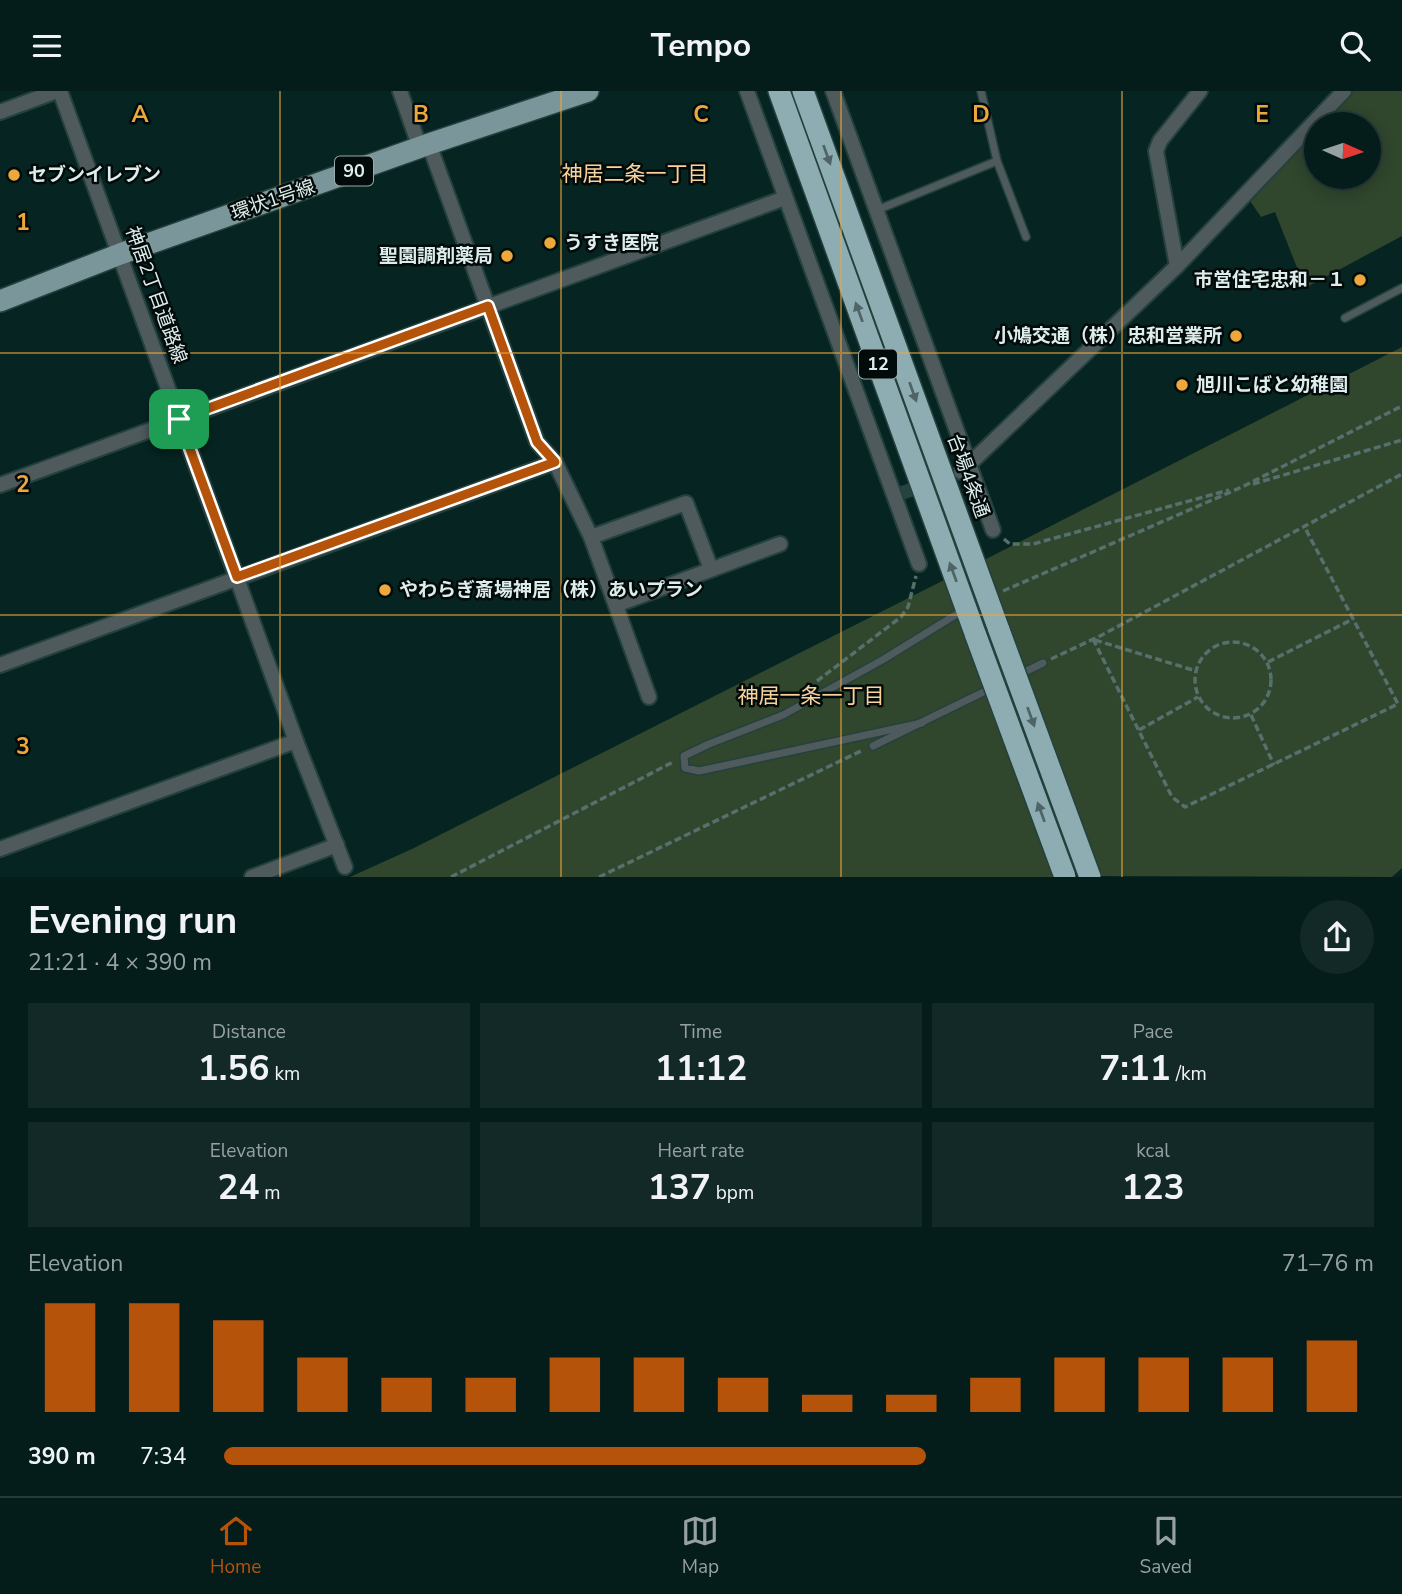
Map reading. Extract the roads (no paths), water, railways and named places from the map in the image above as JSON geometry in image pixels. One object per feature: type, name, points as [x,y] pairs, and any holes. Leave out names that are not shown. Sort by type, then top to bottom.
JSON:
[{"type":"highway","name":"12","points":[[779,91],[1065,877]]},
{"type":"highway","name":"台場4条通","points":[[803,91],[1090,877]]},
{"type":"main road","name":"環状1号線","points":[[0,301],[120,254],[588,91]]},
{"type":"street","points":[[0,112],[58,91]]},
{"type":"street","name":"神居2丁目道路線","points":[[58,91],[120,254],[296,741],[345,867]]},
{"type":"street","points":[[400,91],[425,146],[488,306],[537,442],[555,462],[591,537],[649,697]]},
{"type":"street","points":[[747,91],[898,494],[919,564]]},
{"type":"street","points":[[833,91],[965,469],[993,530]]},
{"type":"street","points":[[1177,267],[1156,151],[1160,141],[1200,91]]},
{"type":"street","points":[[965,469],[1177,267],[1344,91]]},
{"type":"street","points":[[0,485],[785,198]]},
{"type":"street","points":[[0,664],[555,462]]},
{"type":"street","points":[[591,537],[686,503],[711,569]]},
{"type":"street","points":[[616,605],[780,544]]},
{"type":"street","points":[[0,849],[296,741]]},
{"type":"street","points":[[252,877],[337,845]]},
{"type":"lane","points":[[981,91],[997,161],[1026,237]]},
{"type":"lane","points":[[876,210],[997,161]]},
{"type":"lane","points":[[1345,318],[1402,288]]},
{"type":"lane","points":[[922,723],[699,771],[685,768],[684,756],[783,715],[884,659],[966,608],[988,598]]},
{"type":"lane","points":[[873,745],[1043,663]]},
{"type":"tunnel","points":[[902,493],[930,483]]},
{"type":"place","name":"セブンイレブン","points":[[14,175]]},
{"type":"place","name":"うすき医院","points":[[550,243]]},
{"type":"place","name":"聖園調剤薬局","points":[[507,256]]},
{"type":"place","name":"市営住宅忠和－１","points":[[1360,280]]},
{"type":"place","name":"小鳩交通（株）忠和営業所","points":[[1236,336]]},
{"type":"place","name":"旭川こばと幼稚園","points":[[1182,385]]},
{"type":"place","name":"やわらぎ斎場神居（株）あいプラン","points":[[385,590]]},
{"type":"district","name":"神居二条一丁目","points":[[635,174]]},
{"type":"district","name":"神居一条一丁目","points":[[811,696]]}]
